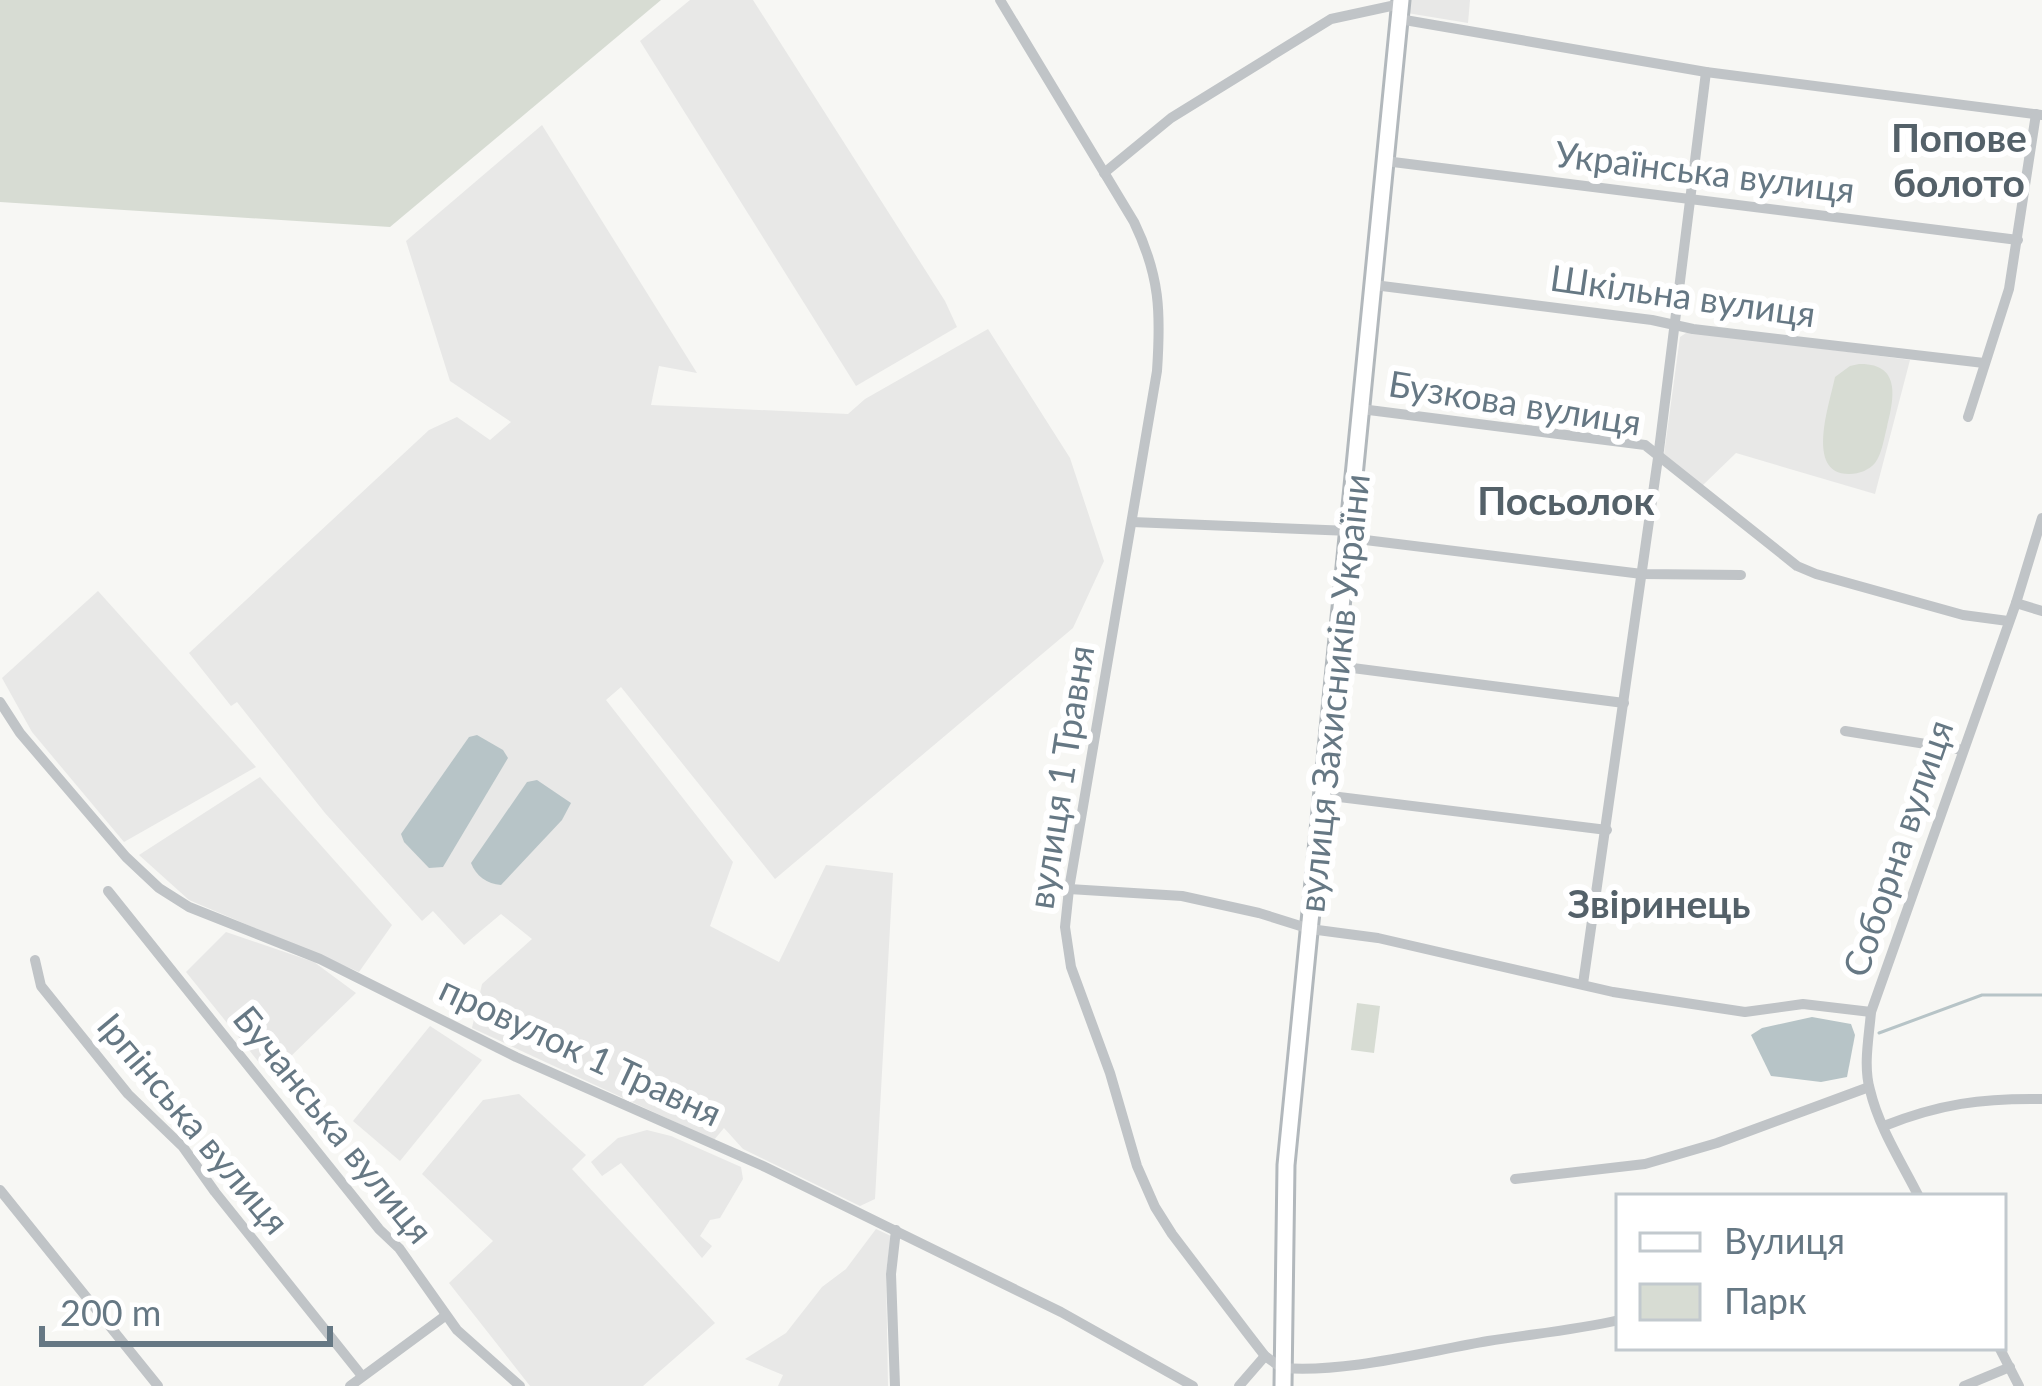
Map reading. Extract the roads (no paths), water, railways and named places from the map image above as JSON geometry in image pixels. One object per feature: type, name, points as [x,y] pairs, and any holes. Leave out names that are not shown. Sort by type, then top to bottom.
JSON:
[{"type":"street","name":"вулиця 1 Травня","points":[[1000,0],[1134,222],[1150,255],[1158,297],[1156,371],[1069,889],[1065,926],[1071,967],[1155,1207],[1265,1356],[1282,1368]]},
{"type":"street","points":[[1104,173],[1171,118],[1331,19],[1400,8],[1706,73],[2039,114],[2009,289],[1968,417]]},
{"type":"street","name":"вулиця Захисників України","points":[[1282,1386],[1286,1165],[1400,8]]},
{"type":"street","points":[[1583,984],[1658,458],[1706,73]]},
{"type":"street","name":"Українська вулиця","points":[[1385,161],[2018,240]]},
{"type":"street","name":"Шкільна вулиця","points":[[1374,285],[1984,363]]},
{"type":"street","name":"Бузкова вулиця","points":[[1361,409],[1645,445],[1797,566],[1963,615],[2008,621]]},
{"type":"street","name":"Соборна вулиця","points":[[1917,1194],[1869,1088],[1871,1012],[2042,518]]},
{"type":"street","points":[[1132,522],[1350,534],[1642,574],[1741,575]]},
{"type":"street","points":[[2016,603],[2042,611]]},
{"type":"street","points":[[1337,666],[1624,703]]},
{"type":"street","name":"провулок 1 Травня","points":[[0,702],[20,734],[126,857],[189,908],[320,958],[516,1058],[763,1166],[1061,1312],[1193,1386]]},
{"type":"street","points":[[1845,731],[1963,750]]},
{"type":"street","points":[[1324,795],[1607,830]]},
{"type":"street","points":[[1069,889],[1181,896],[1310,929],[1378,938],[1612,992],[1744,1012],[1803,1004],[1871,1012]]},
{"type":"street","name":"Бучанська вулиця","points":[[109,891],[399,1248],[445,1316],[520,1386]]},
{"type":"street","name":"Ірпінська вулиця","points":[[34,960],[41,986],[128,1094],[182,1147],[362,1376]]},
{"type":"street","points":[[1515,1179],[1645,1164],[1869,1088]]},
{"type":"street","points":[[1883,1126],[1940,1106],[1988,1098],[2042,1099]]},
{"type":"street","points":[[0,1190],[158,1386]]},
{"type":"street","points":[[895,1386],[891,1274],[896,1230]]},
{"type":"street","points":[[350,1386],[445,1316]]},
{"type":"street","points":[[1282,1368],[1388,1360],[1616,1321]]},
{"type":"street","points":[[2000,1350],[2019,1386]]},
{"type":"street","points":[[1239,1386],[1265,1356]]},
{"type":"street","points":[[1964,1386],[2009,1367]]},
{"type":"waterway","points":[[1879,1033],[1982,995],[2042,995]]},
{"type":"district","name":"Попове болото","points":[[1959,160]]},
{"type":"district","name":"Посьолок","points":[[1566,500]]},
{"type":"district","name":"Звіринець","points":[[1659,903]]}]
